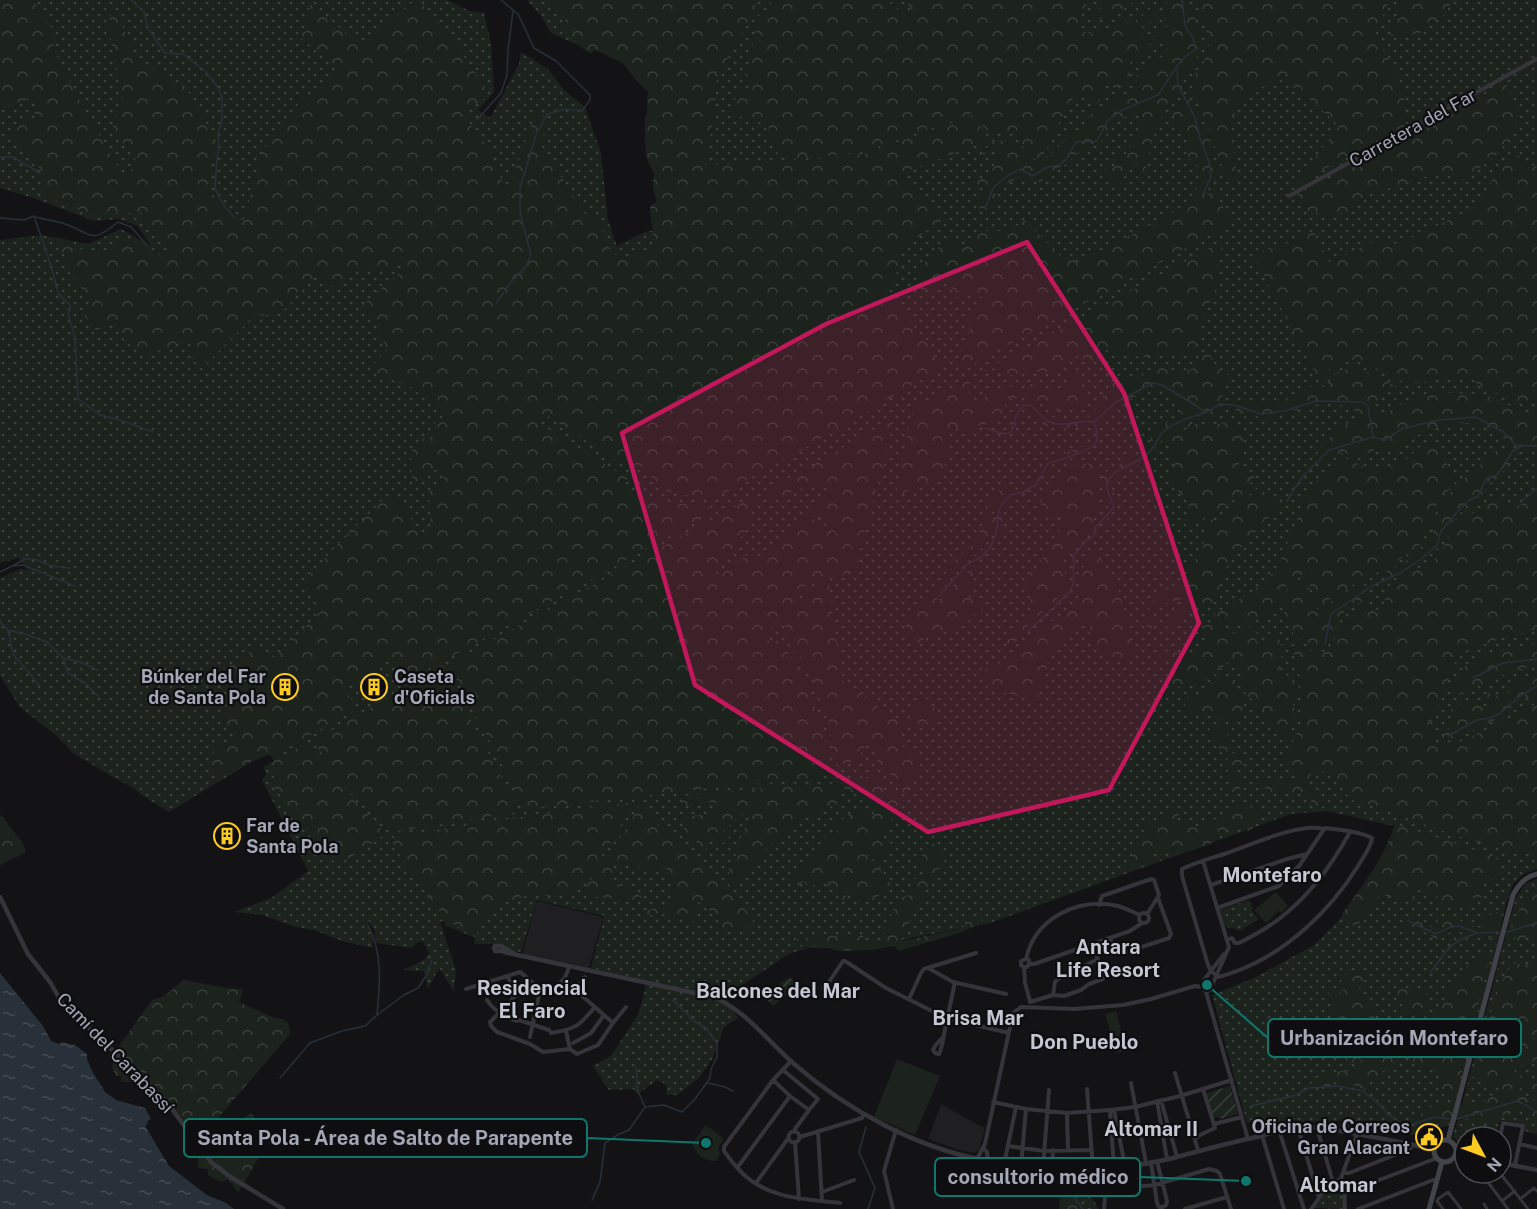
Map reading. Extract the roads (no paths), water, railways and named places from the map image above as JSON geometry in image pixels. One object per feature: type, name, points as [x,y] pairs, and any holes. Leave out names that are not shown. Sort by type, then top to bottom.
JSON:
[{"type":"main road","points":[[1448,1140],[1513,896],[1518,885],[1537,872]]},
{"type":"main road","points":[[1430,1209],[1437,1181],[1439,1160],[1434,1150],[1438,1142],[1448,1140],[1453,1144]]},
{"type":"main road","points":[[1439,1160],[1451,1161],[1453,1158]]},
{"type":"street","name":"Carretera del Far","points":[[1289,196],[1537,59]]},
{"type":"street","points":[[1326,828],[1350,832],[1368,835],[1372,840],[1348,881],[1327,908],[1300,933],[1273,952],[1244,968],[1216,976],[1211,971],[1182,869],[1286,832],[1326,828]]},
{"type":"street","points":[[1217,908],[1279,886],[1308,854],[1323,829]]},
{"type":"street","points":[[1227,940],[1232,938],[1235,943],[1239,943],[1265,928],[1292,908],[1325,872],[1350,832]]},
{"type":"street","points":[[1211,885],[1308,854]]},
{"type":"street","points":[[1203,861],[1229,947],[1210,990],[1206,992]]},
{"type":"street","points":[[1099,905],[1102,896],[1151,879],[1154,880],[1171,934],[1169,938],[1120,954],[1115,952],[1110,938]]},
{"type":"street","name":"Camí del Carabassí","points":[[0,897],[28,954],[50,982],[62,1003],[153,1088],[212,1162],[229,1176],[283,1209]]},
{"type":"street","points":[[1147,914],[1158,898]]},
{"type":"street","points":[[1030,1004],[1024,967],[1021,962],[1026,958],[1038,931],[1049,920],[1077,906],[1118,906],[1140,915],[1147,914]]},
{"type":"street","points":[[1024,967],[1130,931],[1148,921],[1147,914]]},
{"type":"street","points":[[1140,915],[1139,920],[1142,923]]},
{"type":"street","points":[[977,1159],[986,1140],[1015,1011],[1053,995],[1064,996],[1103,979],[1093,944]]},
{"type":"street","points":[[909,999],[924,969],[976,953]]},
{"type":"street","points":[[514,954],[723,1001],[736,1009],[824,1089],[864,1114],[924,1142],[977,1159],[1052,1169],[1125,1166],[1177,1157],[1279,1130],[1298,1128],[1317,1128],[1357,1134],[1434,1150]]},
{"type":"street","points":[[1202,987],[1204,980],[1225,954]]},
{"type":"street","points":[[1026,958],[1029,964]]},
{"type":"street","points":[[1053,995],[1054,982],[1098,960]]},
{"type":"street","points":[[827,985],[845,961],[886,988],[947,1018],[1009,1033]]},
{"type":"street","points":[[466,989],[520,972],[541,987],[557,985],[564,980],[568,966]]},
{"type":"street","points":[[928,968],[955,982],[1006,994]]},
{"type":"street","points":[[508,976],[516,994]]},
{"type":"street","points":[[576,989],[585,977]]},
{"type":"street","points":[[564,980],[613,1023]]},
{"type":"street","points":[[530,981],[490,1022],[493,1029],[530,1044],[543,1052],[572,1050],[576,1047],[568,1038]]},
{"type":"street","points":[[942,1038],[955,982]]},
{"type":"street","points":[[511,984],[518,987]]},
{"type":"street","points":[[531,1037],[541,987]]},
{"type":"street","points":[[1030,1004],[1074,1009],[1123,1005],[1192,987],[1202,987]]},
{"type":"street","points":[[1202,987],[1206,992],[1248,1139]]},
{"type":"street","points":[[487,1000],[490,1006],[513,1020],[549,1030],[551,1033],[581,1024],[595,1007]]},
{"type":"street","points":[[566,1030],[572,1050],[577,1054],[598,1045],[626,1007]]},
{"type":"street","points":[[573,1043],[591,1033],[604,1015]]},
{"type":"street","points":[[791,1061],[772,1080],[723,1149],[737,1168],[755,1183],[774,1193],[799,1199],[840,1203]]},
{"type":"street","points":[[755,1183],[789,1139],[790,1133],[795,1131],[818,1099],[783,1070]]},
{"type":"street","points":[[1175,1073],[1198,1150]]},
{"type":"street","points":[[772,1080],[809,1110]]},
{"type":"street","points":[[993,1102],[1048,1112],[1112,1110],[1159,1101],[1232,1080]]},
{"type":"street","points":[[1131,1083],[1135,1107],[1151,1162],[1157,1203],[1159,1207],[1163,1207],[1167,1202],[1163,1183],[1151,1162]]},
{"type":"street","points":[[1087,1089],[1093,1169]]},
{"type":"street","points":[[1195,1139],[1215,1128],[1203,1089]]},
{"type":"street","points":[[1043,1168],[1050,1090]]},
{"type":"street","points":[[737,1168],[790,1096]]},
{"type":"street","points":[[1159,1101],[1177,1157]]},
{"type":"street","points":[[1159,1101],[1167,1159]]},
{"type":"street","points":[[1004,1164],[1016,1107]]},
{"type":"street","points":[[1021,1166],[1026,1109]]},
{"type":"street","points":[[1112,1110],[1125,1166]]},
{"type":"street","points":[[1112,1110],[1114,1167]]},
{"type":"street","points":[[1067,1113],[1068,1150]]},
{"type":"street","points":[[795,1142],[800,1137],[862,1118],[864,1114]]},
{"type":"street","points":[[1214,1124],[1242,1117]]},
{"type":"street","points":[[1503,1125],[1503,1123],[1522,1125],[1515,1165],[1537,1170]]},
{"type":"street","points":[[1298,1128],[1319,1197]]},
{"type":"street","points":[[1317,1128],[1334,1182]]},
{"type":"street","points":[[893,1209],[884,1171],[896,1130]]},
{"type":"street","points":[[1279,1130],[1304,1209]]},
{"type":"street","points":[[795,1131],[800,1137]]},
{"type":"street","points":[[818,1131],[822,1201]]},
{"type":"street","points":[[1340,1181],[1357,1134]]},
{"type":"street","points":[[1262,1135],[1284,1209]]},
{"type":"street","points":[[789,1139],[795,1142]]},
{"type":"street","points":[[795,1142],[799,1199]]},
{"type":"street","points":[[1519,1144],[1537,1148]]},
{"type":"street","points":[[1343,1173],[1349,1173],[1410,1149],[1412,1145]]},
{"type":"street","points":[[1008,1146],[1044,1153],[1091,1150]]},
{"type":"street","points":[[983,1148],[987,1152],[988,1161]]},
{"type":"street","points":[[1052,1169],[1053,1153]]},
{"type":"street","points":[[1345,1193],[1439,1160]]},
{"type":"street","points":[[1104,1209],[1105,1196],[1112,1189],[1155,1185],[1209,1169],[1214,1169],[1220,1174],[1231,1209]]},
{"type":"street","points":[[822,1192],[854,1180]]},
{"type":"street","points":[[1358,1209],[1433,1180],[1437,1181]]},
{"type":"street","points":[[1311,1209],[1326,1188],[1340,1181]]},
{"type":"street","points":[[1340,1181],[1344,1185],[1345,1209]]},
{"type":"street","points":[[1491,1185],[1508,1209]]},
{"type":"street","points":[[1510,1185],[1528,1209]]},
{"type":"street","points":[[1520,1199],[1534,1188],[1537,1191]]},
{"type":"street","points":[[1502,1201],[1515,1191]]},
{"type":"street","points":[[1443,1209],[1437,1199],[1448,1192],[1461,1209]]},
{"type":"street","points":[[1185,1209],[1227,1197]]},
{"type":"street","points":[[1484,1204],[1487,1209]]},
{"type":"water","points":[[0,973],[43,1026],[51,1041],[75,1045],[87,1054],[92,1071],[105,1092],[116,1100],[145,1108],[151,1119],[145,1126],[169,1166],[207,1195],[234,1209],[0,1209]]},
{"type":"waterway","points":[[131,0],[144,12],[148,28],[165,53],[183,54],[206,72],[217,86],[222,97],[222,120],[218,134],[215,189],[225,207],[234,217]]},
{"type":"waterway","points":[[497,302],[511,282],[525,268],[531,255],[520,212],[520,188],[536,135],[547,114],[565,109],[582,111],[590,100],[590,95],[556,61],[534,48],[518,14],[501,0]]},
{"type":"waterway","points":[[986,206],[993,188],[1010,174],[1021,169],[1032,176],[1048,167],[1060,165],[1076,142],[1097,141],[1108,120],[1122,110],[1158,95],[1177,66],[1196,49],[1193,38],[1185,26],[1182,0]]},
{"type":"waterway","points":[[477,120],[501,93],[507,75],[513,11]]},
{"type":"waterway","points":[[1177,69],[1178,85],[1195,118],[1209,162],[1211,177],[1203,194]]},
{"type":"waterway","points":[[0,157],[13,157],[40,173]]},
{"type":"waterway","points":[[0,218],[24,220],[34,216],[58,293],[71,306],[68,314],[75,337],[78,399],[100,415],[153,432]]},
{"type":"waterway","points":[[36,217],[64,224],[93,236],[103,233],[118,222],[131,227],[147,245]]},
{"type":"waterway","points":[[986,428],[1003,434],[1011,432],[1018,412],[1025,405],[1029,405],[1045,419],[1054,423],[1094,422],[1116,402],[1153,383],[1162,385],[1205,413],[1220,404],[1234,405],[1261,414],[1288,410],[1316,401],[1363,402],[1368,406],[1373,437],[1385,440],[1402,429],[1438,420],[1476,417],[1503,432],[1516,445],[1537,446]]},
{"type":"waterway","points":[[1028,631],[1069,593],[1074,579],[1073,556],[1086,541],[1094,536],[1096,527],[1114,507],[1107,487],[1111,477],[1145,456],[1170,426],[1204,413]]},
{"type":"waterway","points":[[939,596],[968,564],[982,557],[991,546],[1003,502],[1011,495],[1036,485],[1048,463],[1093,446],[1097,438],[1095,424]]},
{"type":"waterway","points":[[1287,501],[1302,477],[1329,450],[1373,437]]},
{"type":"waterway","points":[[1325,644],[1331,614],[1372,586],[1400,573],[1437,545],[1441,531],[1468,501],[1478,496],[1486,479],[1497,475],[1513,451],[1522,446]]},
{"type":"waterway","points":[[1522,501],[1537,489]]},
{"type":"waterway","points":[[14,565],[25,559],[34,559],[52,566],[70,568]]},
{"type":"waterway","points":[[0,572],[12,566],[23,565],[75,586]]},
{"type":"waterway","points":[[0,620],[8,630],[13,654],[40,686]]},
{"type":"waterway","points":[[8,630],[47,642],[63,658],[98,670]]},
{"type":"waterway","points":[[64,659],[68,673],[85,683],[98,696]]},
{"type":"waterway","points":[[1473,678],[1503,663],[1537,659]]},
{"type":"waterway","points":[[1448,736],[1477,720],[1499,714],[1520,696],[1537,686]]},
{"type":"waterway","points":[[1408,921],[1436,934],[1459,926],[1478,933],[1499,932]]},
{"type":"waterway","points":[[1507,932],[1537,923]]},
{"type":"waterway","points":[[280,1078],[310,1043],[342,1031],[365,1026],[377,1015],[378,958],[368,925]]},
{"type":"waterway","points":[[1431,972],[1450,947],[1477,933]]},
{"type":"waterway","points":[[377,1015],[404,995],[418,988],[432,960]]},
{"type":"waterway","points":[[592,1200],[600,1182],[605,1143],[629,1130],[645,1107],[664,1105],[682,1112],[710,1078],[711,1069],[717,1057],[717,1043],[706,1028],[695,1022],[673,1000]]},
{"type":"waterway","points":[[636,1068],[637,1089],[645,1107]]},
{"type":"waterway","points":[[708,1083],[733,1091]]},
{"type":"waterway","points":[[1251,1106],[1296,1095],[1308,1088],[1338,1086],[1362,1091],[1375,1100],[1388,1114],[1410,1125],[1435,1117],[1449,1119]]},
{"type":"waterway","points":[[1457,1119],[1517,1101],[1537,1113]]},
{"type":"waterway","points":[[866,1127],[859,1152],[875,1188],[868,1209]]},
{"type":"waterway","points":[[1056,1175],[1083,1209]]},
{"type":"place","name":"Búnker del Far de Santa Pola","points":[[285,687]]},
{"type":"place","name":"Caseta d'Oficials","points":[[374,687]]},
{"type":"place","name":"Far de Santa Pola","points":[[227,836]]},
{"type":"place","name":"Urbanización Montefaro","points":[[1207,985]]},
{"type":"place","name":"Oficina de Correos Gran Alacant","points":[[1429,1137]]},
{"type":"place","name":"Santa Pola - Área de Salto de Parapente","points":[[706,1143]]},
{"type":"place","name":"consultorio médico","points":[[1246,1181]]},
{"type":"district","name":"Montefaro","points":[[1272,875]]},
{"type":"district","name":"Antara Life Resort","points":[[1108,958]]},
{"type":"district","name":"Balcones del Mar","points":[[778,991]]},
{"type":"district","name":"Residencial El Faro","points":[[532,1000]]},
{"type":"district","name":"Brisa Mar","points":[[978,1018]]},
{"type":"district","name":"Don Pueblo","points":[[1084,1042]]},
{"type":"district","name":"Altomar II","points":[[1151,1129]]},
{"type":"district","name":"Altomar","points":[[1338,1185]]}]
